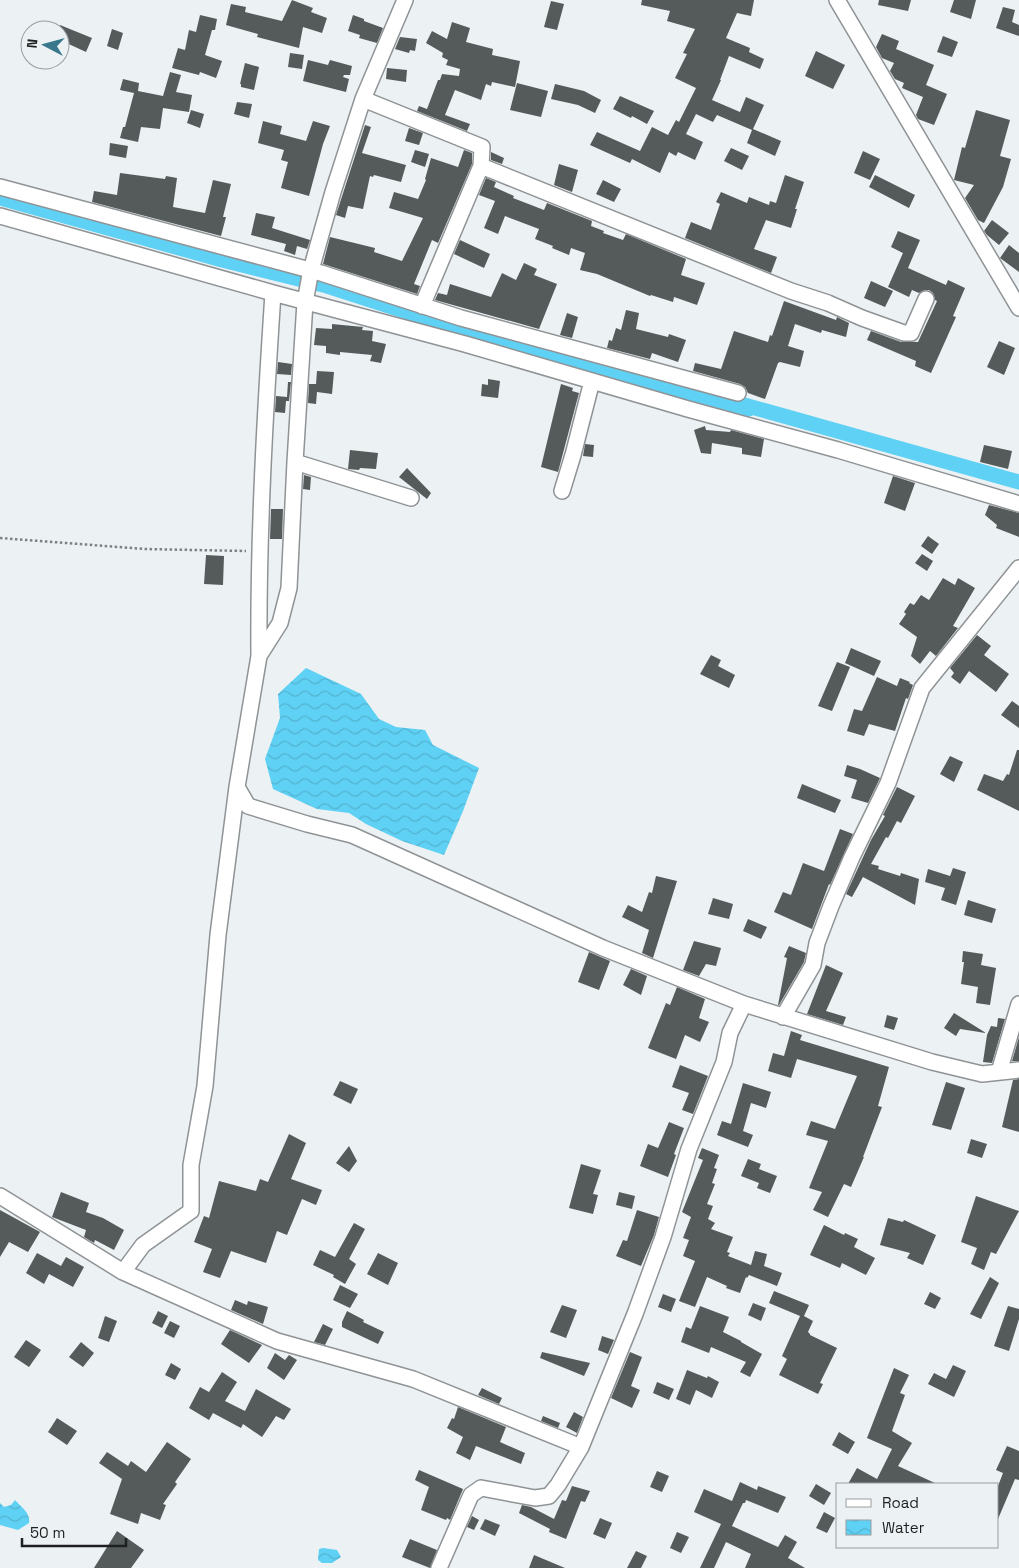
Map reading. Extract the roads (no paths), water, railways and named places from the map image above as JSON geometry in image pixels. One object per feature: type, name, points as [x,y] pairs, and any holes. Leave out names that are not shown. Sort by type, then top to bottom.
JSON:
[{"type":"street","points":[[259,656],[280,623],[290,588],[295,462],[305,302],[311,270],[333,192],[363,99],[405,0]]},
{"type":"street","points":[[837,0],[1019,308]]},
{"type":"street","points":[[363,99],[482,146],[481,166],[422,306]]},
{"type":"street","points":[[481,166],[791,291],[828,303],[904,333],[911,333],[926,298]]},
{"type":"street","points":[[0,187],[311,270],[461,318],[738,393]]},
{"type":"street","points":[[0,216],[272,293],[456,342],[838,450],[1019,504]]},
{"type":"street","points":[[123,1272],[143,1245],[191,1211],[190,1165],[206,1086],[218,935],[237,787],[259,656],[261,488],[272,293]]},
{"type":"street","points":[[562,491],[592,381]]},
{"type":"street","points":[[295,462],[411,498]]},
{"type":"street","points":[[783,1017],[812,965],[817,943],[852,858],[888,784],[922,688],[1019,568]]},
{"type":"street","points":[[237,787],[248,806],[352,835],[603,948],[744,1004],[941,1064],[982,1074],[1019,1070]]},
{"type":"street","points":[[439,1568],[471,1495],[481,1488],[535,1498],[548,1496],[558,1485],[581,1448],[660,1246],[689,1149],[724,1062],[730,1034],[744,1004]]},
{"type":"street","points":[[999,1072],[1019,1004]]},
{"type":"street","points":[[0,1196],[123,1272],[277,1341],[413,1379],[581,1448]]},
{"type":"water","points":[[306,668],[361,694],[379,719],[396,727],[425,730],[433,745],[479,768],[444,855],[402,841],[366,824],[349,813],[317,809],[273,789],[265,759],[280,718],[278,694]]},
{"type":"water","points":[[15,1500],[25,1510],[29,1519],[29,1523],[18,1530],[0,1525],[0,1503],[4,1507],[11,1505]]},
{"type":"water","points":[[319,1549],[337,1550],[341,1557],[332,1563],[322,1563],[318,1560]]},
{"type":"waterway","points":[[0,198],[222,260],[327,286],[485,337],[749,409]]},
{"type":"waterway","points":[[741,404],[1019,482]]}]
